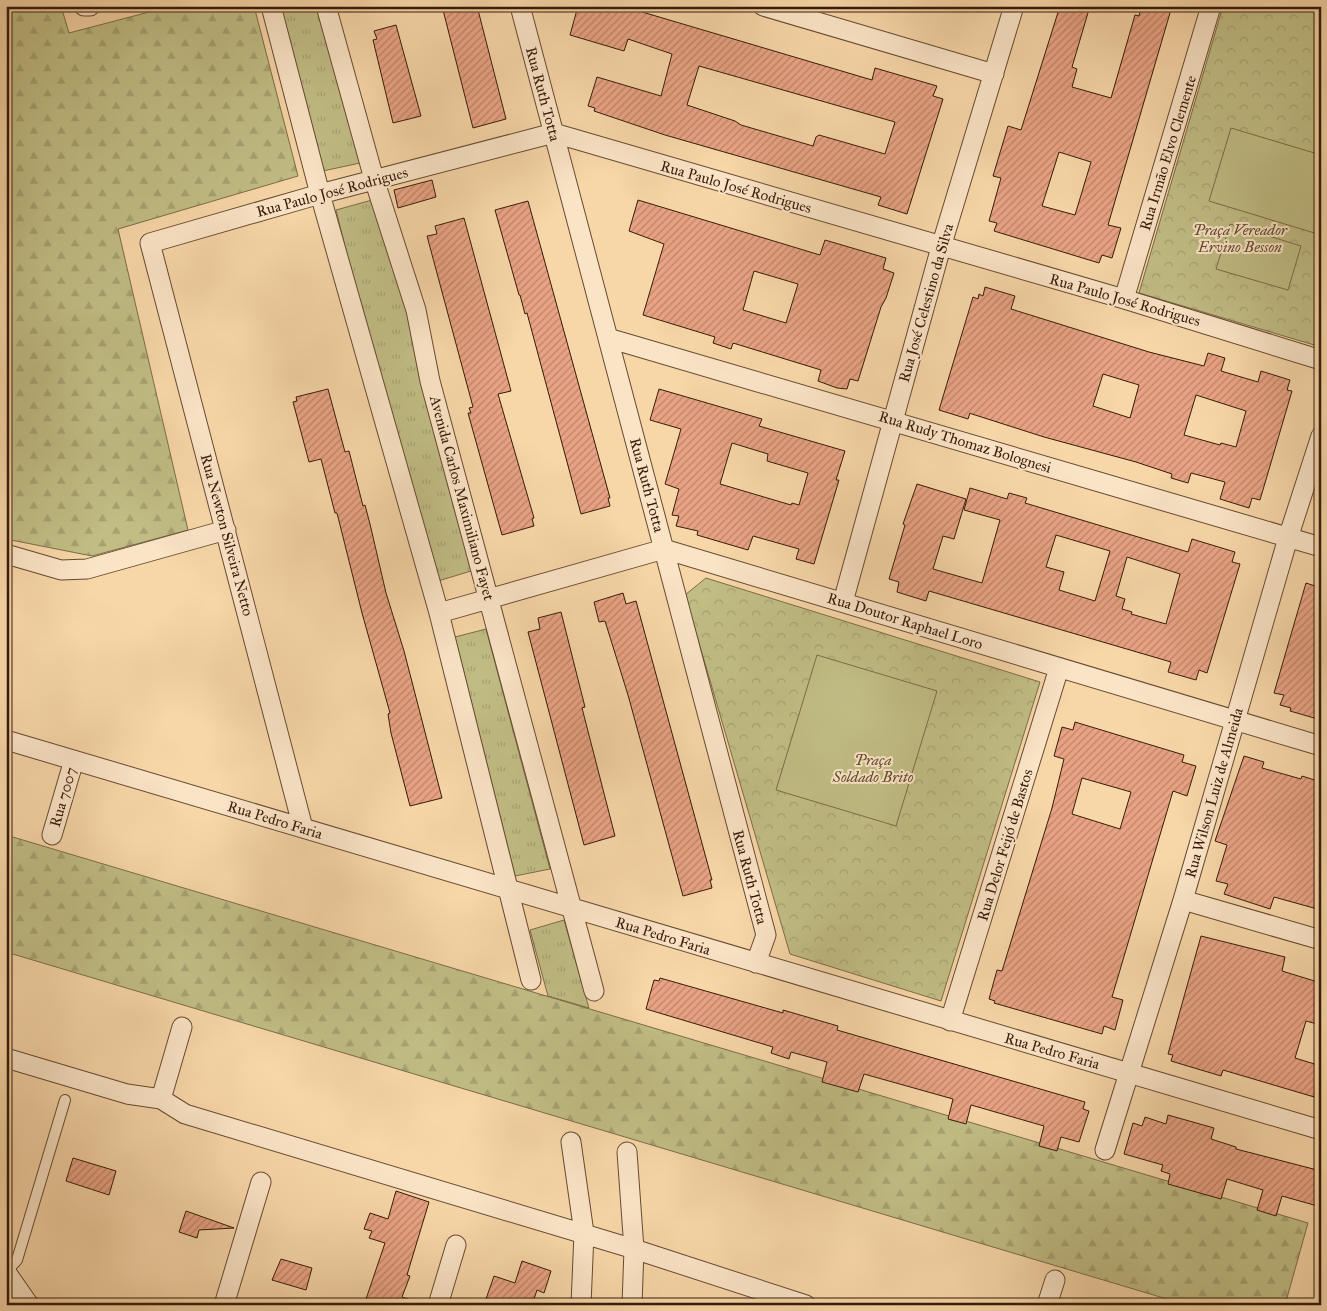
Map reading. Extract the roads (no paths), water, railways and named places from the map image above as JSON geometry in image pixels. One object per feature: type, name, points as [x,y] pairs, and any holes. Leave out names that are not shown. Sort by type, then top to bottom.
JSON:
[{"type":"street","points":[[84,6],[84,8],[90,6]]},
{"type":"street","points":[[271,6],[320,194],[439,613],[531,980]]},
{"type":"street","name":"Avenida Carlos Maximiliano Fayet","points":[[326,6],[374,180],[416,310],[430,380],[594,990]]},
{"type":"street","name":"Rua Ruth Totta","points":[[520,6],[766,935],[756,963]]},
{"type":"street","points":[[763,6],[994,74]]},
{"type":"street","name":"Rua José Celestino da Silva","points":[[843,602],[941,247],[1014,6]]},
{"type":"street","name":"Rua Irmão Elvo Clemente","points":[[1124,299],[1211,6]]},
{"type":"street","name":"Rua Paulo José Rodrigues","points":[[150,244],[320,194],[554,132],[941,247],[1124,299],[1321,360]]},
{"type":"street","name":"Rua Newton Silveira Netto","points":[[150,244],[303,828]]},
{"type":"street","name":"Rua Rudy Thomaz Bolognesi","points":[[608,338],[1321,547]]},
{"type":"street","name":"Rua Wilson Luiz de Almeida","points":[[1105,1150],[1183,900],[1288,538],[1321,436]]},
{"type":"street","points":[[6,554],[61,570],[87,569],[226,530]]},
{"type":"street","points":[[439,613],[664,549]]},
{"type":"street","name":"Rua Doutor Raphael Loro","points":[[664,549],[1321,746]]},
{"type":"street","name":"Rua Delor Feijó de Bastos","points":[[950,1021],[1059,668]]},
{"type":"street","name":"Rua Pedro Faria","points":[[6,740],[1321,1130]]},
{"type":"street","name":"Rua 7007","points":[[52,835],[74,760]]},
{"type":"street","points":[[1183,900],[1321,940]]},
{"type":"street","points":[[161,1099],[182,1027]]},
{"type":"street","points":[[6,1058],[127,1094],[161,1099],[184,1114],[584,1233],[806,1305]]},
{"type":"street","points":[[571,1142],[584,1233],[581,1305]]},
{"type":"street","points":[[627,1152],[634,1249],[632,1305]]},
{"type":"street","points":[[224,1305],[261,1182]]},
{"type":"street","points":[[438,1305],[456,1245]]},
{"type":"street","points":[[6,1273],[29,1305]]},
{"type":"street","points":[[1047,1305],[1056,1280]]},
{"type":"lane","points":[[6,1273],[17,1260],[65,1100]]},
{"type":"park label","name":"Praça Vereador Ervino Besson","points":[[1240,238]]},
{"type":"park label","name":"Praça Soldado Brito","points":[[873,768]]}]
